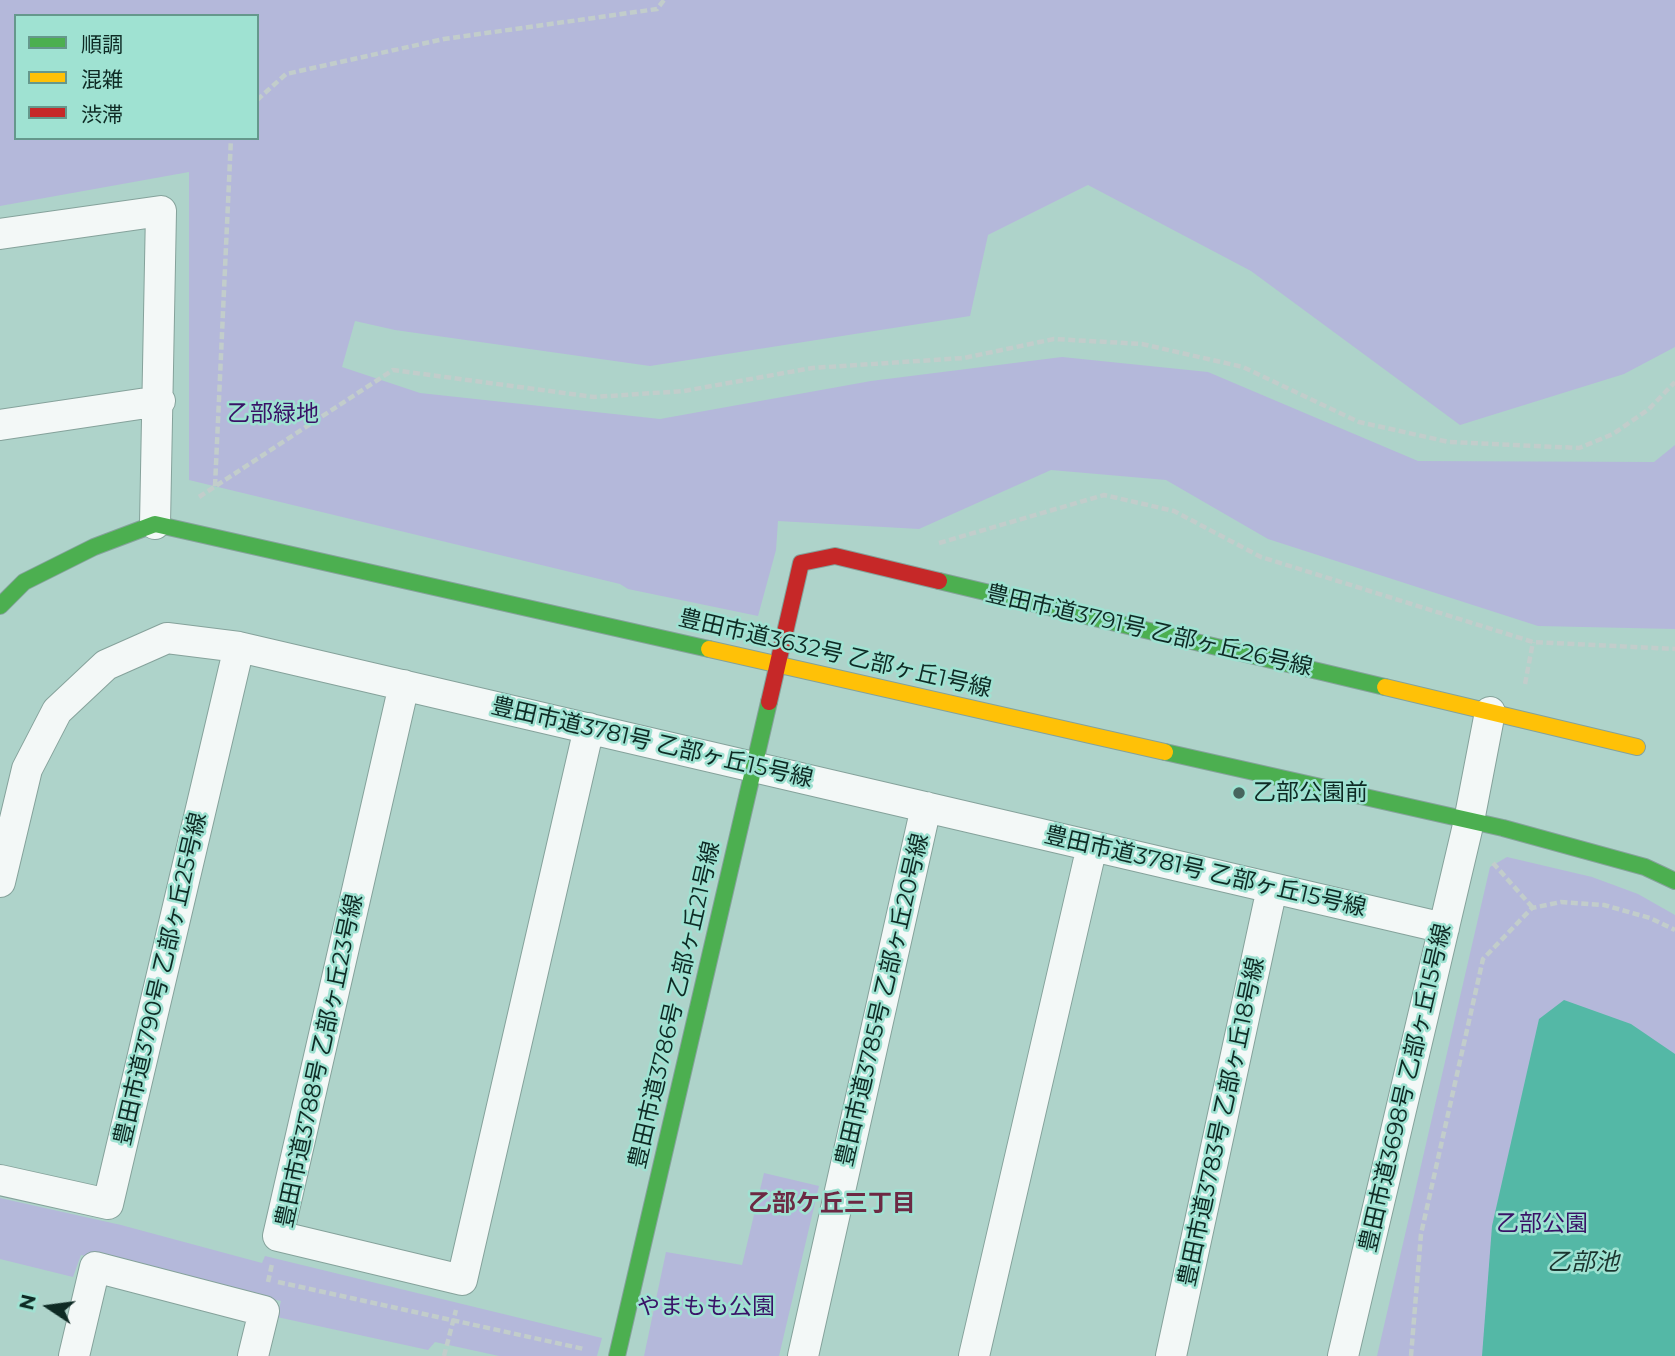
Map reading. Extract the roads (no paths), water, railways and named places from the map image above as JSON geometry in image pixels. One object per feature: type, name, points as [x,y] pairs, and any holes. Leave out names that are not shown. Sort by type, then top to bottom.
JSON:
[{"type":"street","points":[[0,234],[161,211],[160,401],[155,524],[94,547],[24,582],[0,606]]},
{"type":"street","points":[[0,425],[160,401]]},
{"type":"street","name":"豊田市道3632号 乙部ヶ丘1号線","points":[[155,524],[1469,821],[1645,867],[1675,881]]},
{"type":"street","name":"豊田市道3791号 乙部ヶ丘26号線","points":[[777,664],[801,563],[835,556],[1505,716]]},
{"type":"street","name":"豊田市道3781号 乙部ヶ丘15号線","points":[[0,883],[27,769],[57,711],[106,665],[167,638],[239,647],[1444,928]]},
{"type":"street","name":"豊田市道3790号 乙部ヶ丘25号線","points":[[0,1180],[108,1204],[239,647]]},
{"type":"street","name":"豊田市道3786号 乙部ヶ丘21号線","points":[[617,1356],[777,664]]},
{"type":"street","name":"豊田市道3788号 乙部ヶ丘23号線","points":[[404,685],[278,1236],[462,1280],[589,728]]},
{"type":"street","points":[[1469,821],[1505,716],[1637,747]]},
{"type":"street","name":"豊田市道3785号 乙部ヶ丘20号線","points":[[803,1356],[926,807]]},
{"type":"street","name":"豊田市道3698号 乙部ヶ丘15号線","points":[[1343,1356],[1469,821]]},
{"type":"street","points":[[974,1356],[1092,846]]},
{"type":"street","name":"豊田市道3783号 乙部ヶ丘18号線","points":[[1171,1356],[1272,888]]},
{"type":"street","points":[[75,1356],[95,1267],[264,1311],[253,1356]]},
{"type":"water","name":"乙部池","points":[[1564,1000],[1631,1024],[1675,1054],[1675,1356],[1482,1356],[1492,1226],[1539,1019]]},
{"type":"place","name":"乙部公園前","points":[[1239,793]]},
{"type":"district","name":"乙部ケ丘三丁目","points":[[832,1204]]},
{"type":"park label","name":"乙部緑地","points":[[273,414]]},
{"type":"park label","name":"乙部公園","points":[[1542,1224]]},
{"type":"park label","name":"やまもも公園","points":[[706,1307]]}]
